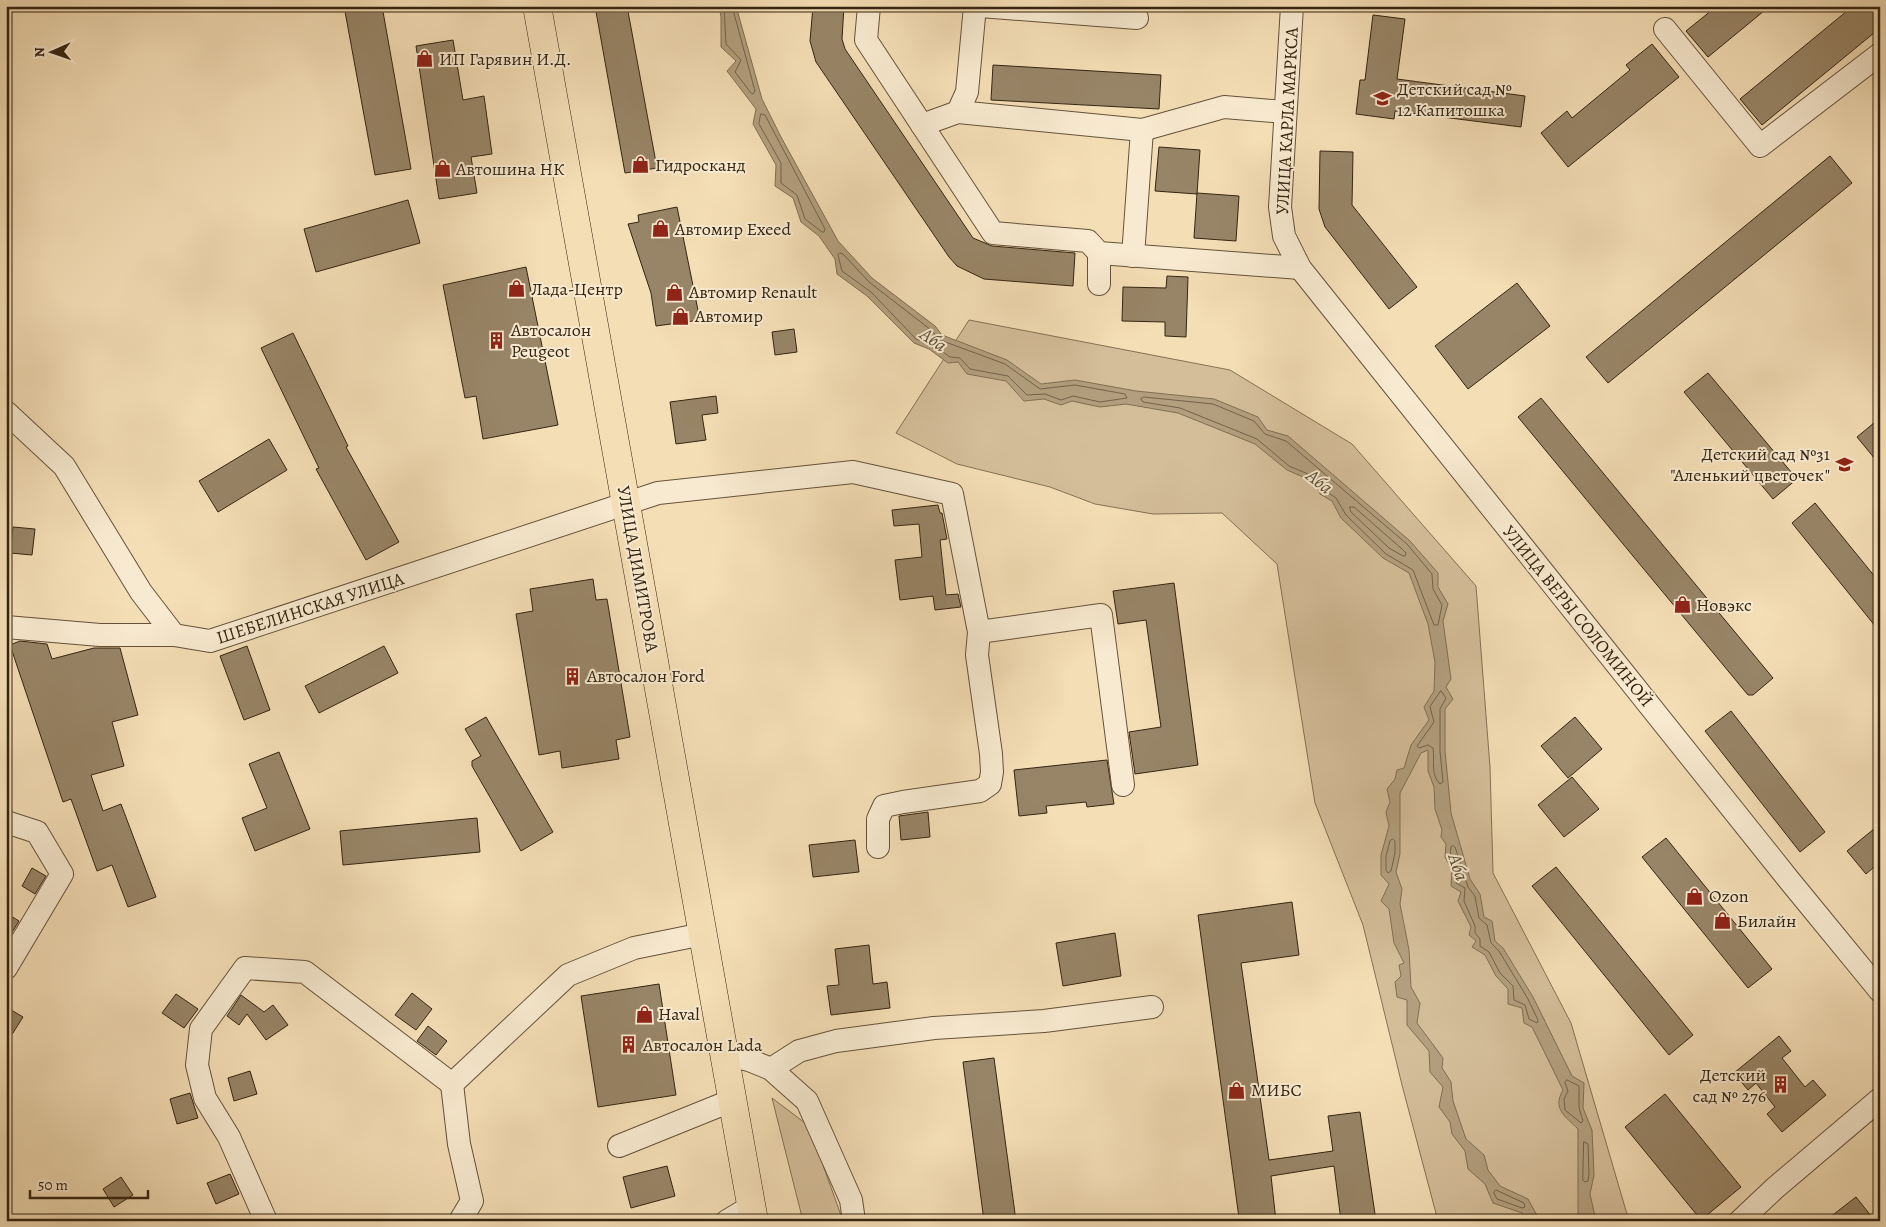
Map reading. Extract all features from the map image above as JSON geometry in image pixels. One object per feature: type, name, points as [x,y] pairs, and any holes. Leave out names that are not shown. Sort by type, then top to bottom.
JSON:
[{"type":"main road","name":"УЛИЦА ДИМИТРОВА","points":[[536,6],[753,1213]]},
{"type":"street","points":[[869,6],[866,40],[993,233],[1088,241],[1099,253],[1300,268]]},
{"type":"street","points":[[958,112],[968,92],[975,6]]},
{"type":"street","points":[[980,6],[1137,18]]},
{"type":"street","name":"УЛИЦА КАРЛА МАРКСА","points":[[1284,236],[1280,207],[1292,6]]},
{"type":"street","points":[[1665,29],[1760,146],[1880,54]]},
{"type":"street","points":[[922,125],[958,112],[1142,130],[1224,108],[1285,112]]},
{"type":"street","points":[[1133,256],[1142,130]]},
{"type":"street","name":"УЛИЦА ВЕРЫ СОЛОМИНОЙ","points":[[1284,236],[1300,268],[1788,880],[1880,990]]},
{"type":"street","points":[[1099,253],[1099,284]]},
{"type":"street","points":[[6,412],[64,466],[141,592],[174,635]]},
{"type":"street","name":"ШЕБЕЛИНСКАЯ УЛИЦА","points":[[6,627],[100,635],[174,635],[210,641],[658,493],[853,472],[952,494],[979,632]]},
{"type":"street","points":[[878,847],[878,819],[884,806],[980,791],[990,784],[992,772],[991,754],[977,655],[979,632],[1101,615],[1123,785]]},
{"type":"street","points":[[6,822],[37,832],[62,874],[6,968]]},
{"type":"street","points":[[452,1084],[568,975],[634,948],[703,934]]},
{"type":"street","points":[[266,1221],[229,1137],[205,1098],[197,1064],[201,1029],[245,968],[305,972],[452,1084],[459,1144],[475,1211],[460,1221]]},
{"type":"street","points":[[771,1069],[799,1051],[836,1041],[934,1028],[1044,1021],[1152,1007]]},
{"type":"street","points":[[725,1054],[749,1060],[771,1069],[807,1101],[851,1200],[854,1221]]},
{"type":"street","points":[[1740,1221],[1775,1188],[1880,1099]]},
{"type":"street","points":[[620,1146],[733,1100]]},
{"type":"street","points":[[727,1221],[753,1213]]},
{"type":"shaded area","points":[[969,320],[1230,370],[1352,444],[1476,586],[1490,767],[1493,873],[1571,1023],[1629,1221],[1438,1221],[1363,925],[1315,803],[1277,564],[1222,513],[1153,514],[1095,504],[1050,487],[957,464],[896,433]]},
{"type":"shaded area","points":[[772,1098],[809,1126],[843,1221],[803,1221]]},
{"type":"water","name":"Аба","points":[[719,6],[736,6],[762,99],[838,241],[872,278],[935,326],[942,335],[1007,360],[1041,384],[1075,380],[1136,391],[1214,399],[1258,417],[1267,430],[1288,436],[1410,541],[1438,573],[1438,587],[1448,604],[1443,621],[1451,679],[1446,687],[1453,699],[1445,709],[1445,751],[1451,813],[1470,879],[1480,894],[1484,917],[1492,921],[1495,941],[1503,948],[1533,997],[1572,1076],[1584,1083],[1583,1108],[1592,1130],[1594,1175],[1590,1194],[1596,1221],[1581,1221],[1578,1216],[1578,1129],[1561,1112],[1559,1107],[1563,1090],[1532,1027],[1524,1023],[1522,1008],[1508,1004],[1508,989],[1496,976],[1485,955],[1472,947],[1476,941],[1469,935],[1471,927],[1458,901],[1461,892],[1451,886],[1452,870],[1445,857],[1446,844],[1441,837],[1442,830],[1435,809],[1434,787],[1428,771],[1428,750],[1421,753],[1400,793],[1400,854],[1396,872],[1402,889],[1400,904],[1409,950],[1411,987],[1420,1003],[1417,1023],[1443,1058],[1442,1068],[1451,1082],[1453,1101],[1466,1139],[1484,1155],[1488,1170],[1500,1186],[1528,1199],[1540,1221],[1523,1221],[1522,1213],[1493,1203],[1485,1184],[1468,1169],[1465,1151],[1452,1134],[1450,1122],[1439,1107],[1443,1087],[1430,1072],[1429,1051],[1407,1025],[1407,1000],[1397,997],[1395,982],[1401,976],[1399,965],[1404,963],[1394,943],[1389,909],[1381,901],[1389,884],[1381,875],[1381,855],[1389,826],[1386,812],[1390,802],[1387,789],[1395,779],[1397,770],[1404,768],[1411,745],[1429,720],[1424,707],[1434,691],[1435,662],[1428,624],[1409,573],[1383,558],[1341,518],[1332,501],[1320,494],[1317,483],[1287,470],[1255,444],[1178,413],[1126,404],[1100,407],[1072,401],[1061,405],[1044,399],[1024,401],[1006,381],[967,374],[958,362],[948,363],[929,349],[914,343],[867,296],[837,274],[835,259],[819,236],[801,222],[793,198],[775,186],[776,165],[753,124],[756,109],[727,71],[736,61],[721,47]]},
{"type":"building","points":[[344,6],[382,6],[411,169],[375,175]]},
{"type":"building","points":[[595,6],[627,6],[657,168],[625,173]]},
{"type":"building","points":[[813,6],[844,6],[842,39],[845,49],[973,238],[992,246],[1075,253],[1073,286],[984,279],[957,266],[816,62],[810,41]]},
{"type":"building","points":[[1717,6],[1770,6],[1708,57],[1686,31]]},
{"type":"building","points":[[1853,6],[1875,6],[1880,12],[1880,28],[1762,125],[1740,99]]},
{"type":"building","points":[[1373,15],[1405,19],[1397,79],[1525,96],[1521,127],[1395,111],[1394,119],[1356,114],[1360,80],[1365,80]]},
{"type":"building","points":[[453,40],[463,100],[484,96],[492,154],[471,157],[477,193],[439,199],[416,46]]},
{"type":"building","points":[[1652,44],[1679,77],[1568,167],[1541,133],[1567,111],[1572,118],[1630,70],[1626,65]]},
{"type":"building","points":[[993,65],[1161,75],[1159,109],[991,100]]},
{"type":"building","points":[[1159,147],[1200,150],[1197,194],[1155,191]]},
{"type":"building","points":[[1320,151],[1353,152],[1352,205],[1417,287],[1389,309],[1325,227],[1319,209]]},
{"type":"building","points":[[1830,156],[1852,183],[1608,383],[1586,357]]},
{"type":"building","points":[[1197,193],[1239,196],[1236,241],[1194,238]]},
{"type":"building","points":[[408,200],[420,243],[316,272],[304,229]]},
{"type":"building","points":[[677,207],[700,320],[656,326],[651,293],[628,224],[639,222],[638,215]]},
{"type":"building","name":"Автосалон Peugeot","points":[[526,267],[558,425],[483,439],[476,396],[465,398],[443,285]]},
{"type":"building","points":[[1167,276],[1188,277],[1186,337],[1165,336],[1165,322],[1122,321],[1123,287],[1166,288]]},
{"type":"building","points":[[1517,283],[1550,326],[1468,389],[1435,346]]},
{"type":"building","points":[[794,329],[797,352],[775,355],[772,332]]},
{"type":"building","points":[[293,333],[348,446],[346,447],[399,542],[366,560],[316,469],[319,468],[261,348]]},
{"type":"building","points":[[1708,373],[1797,479],[1773,499],[1684,392]]},
{"type":"building","points":[[716,396],[718,413],[702,415],[706,440],[676,444],[670,402]]},
{"type":"building","points":[[1541,398],[1773,678],[1753,695],[1748,695],[1518,417]]},
{"type":"building","points":[[1880,418],[1880,465],[1857,437]]},
{"type":"building","points":[[269,439],[287,470],[218,512],[199,481]]},
{"type":"building","points":[[1815,503],[1880,583],[1880,632],[1792,523]]},
{"type":"building","points":[[938,505],[940,513],[942,513],[947,539],[940,540],[946,595],[958,594],[961,607],[935,610],[933,596],[900,600],[895,560],[922,557],[919,524],[894,526],[892,510]]},
{"type":"building","points":[[13,527],[35,529],[32,555],[10,553]]},
{"type":"building","name":"Автосалон Ford","points":[[593,579],[596,600],[607,599],[630,737],[616,740],[619,759],[562,768],[560,751],[539,755],[516,614],[533,611],[530,589]]},
{"type":"building","points":[[1174,583],[1198,765],[1135,774],[1129,732],[1161,727],[1146,620],[1118,624],[1113,591]]},
{"type":"building","points":[[20,641],[47,644],[52,659],[94,648],[120,648],[138,715],[112,722],[124,766],[91,775],[103,811],[121,804],[156,897],[128,907],[112,865],[97,871],[71,799],[63,802],[10,645]]},
{"type":"building","points":[[247,646],[270,710],[244,720],[220,656]]},
{"type":"building","points":[[384,646],[398,673],[319,713],[305,686]]},
{"type":"building","points":[[1731,711],[1825,832],[1800,852],[1705,731]]},
{"type":"building","points":[[486,717],[553,832],[521,851],[472,766],[472,761],[481,756],[465,729]]},
{"type":"building","points":[[1575,717],[1602,749],[1568,778],[1541,746]]},
{"type":"building","points":[[279,752],[310,829],[255,851],[242,818],[267,808],[249,764]]},
{"type":"building","points":[[1107,760],[1114,804],[1087,807],[1086,802],[1046,806],[1047,813],[1019,816],[1014,770]]},
{"type":"building","points":[[1572,777],[1599,809],[1564,837],[1538,805]]},
{"type":"building","points":[[928,812],[930,837],[901,840],[899,816]]},
{"type":"building","points":[[477,818],[480,852],[343,865],[340,831]]},
{"type":"building","points":[[1880,824],[1880,862],[1866,874],[1847,851]]},
{"type":"building","points":[[1666,838],[1772,969],[1748,988],[1642,857]]},
{"type":"building","points":[[855,840],[859,872],[813,877],[809,845]]},
{"type":"building","points":[[1556,867],[1693,1035],[1669,1055],[1532,886]]},
{"type":"building","points":[[32,868],[46,876],[35,894],[22,886]]},
{"type":"building","points":[[1292,902],[1299,955],[1241,963],[1269,1160],[1333,1151],[1328,1116],[1360,1112],[1376,1221],[1341,1221],[1334,1166],[1271,1176],[1276,1221],[1254,1221],[1253,1216],[1239,1218],[1198,915]]},
{"type":"building","points":[[6,913],[19,921],[6,942]]},
{"type":"building","points":[[1115,933],[1121,976],[1063,986],[1056,943]]},
{"type":"building","points":[[869,945],[873,984],[887,982],[890,1008],[831,1015],[827,986],[839,985],[835,949]]},
{"type":"building","name":"Автосалон Lada","points":[[659,984],[676,1095],[598,1107],[581,996]]},
{"type":"building","points":[[412,993],[432,1009],[416,1030],[395,1015]]},
{"type":"building","points":[[176,994],[198,1009],[184,1028],[162,1013]]},
{"type":"building","points":[[241,995],[264,1012],[273,1005],[288,1025],[266,1040],[247,1014],[239,1025],[227,1016]]},
{"type":"building","points":[[6,1007],[23,1017],[6,1044]]},
{"type":"building","points":[[428,1026],[447,1041],[436,1055],[417,1041]]},
{"type":"building","name":"Детский сад № 276","points":[[1779,1036],[1791,1051],[1782,1058],[1805,1087],[1813,1080],[1826,1095],[1782,1132],[1767,1114],[1775,1107],[1756,1083],[1748,1090],[1734,1073]]},
{"type":"building","points":[[994,1058],[1016,1221],[984,1221],[963,1062]]},
{"type":"building","points":[[250,1071],[257,1094],[234,1101],[228,1078]]},
{"type":"building","points":[[190,1093],[198,1118],[177,1124],[170,1099]]},
{"type":"building","points":[[1665,1094],[1741,1187],[1701,1220],[1625,1127]]},
{"type":"building","points":[[667,1166],[675,1196],[631,1208],[623,1177]]},
{"type":"building","points":[[230,1174],[239,1194],[216,1204],[207,1183]]},
{"type":"building","points":[[121,1177],[133,1195],[114,1207],[103,1189]]},
{"type":"building","points":[[1856,1197],[1875,1221],[1825,1221]]},
{"type":"place","name":"ИП Гарявин И.Д.","points":[[425,59]]},
{"type":"place","name":"Детский сад № 12 Капитошка","points":[[1383,99]]},
{"type":"place","name":"Гидросканд","points":[[641,165]]},
{"type":"place","name":"Автошина НК","points":[[442,169]]},
{"type":"place","name":"Автомир Exeed","points":[[661,229]]},
{"type":"place","name":"Лада-Центр","points":[[517,289]]},
{"type":"place","name":"Автомир Renault","points":[[675,292]]},
{"type":"place","name":"Автомир","points":[[681,316]]},
{"type":"place","name":"Автосалон Peugeot","points":[[497,340]]},
{"type":"place","name":"Детский сад №31 \"Аленький цветочек\"","points":[[1844,464]]},
{"type":"place","name":"Новэкс","points":[[1682,605]]},
{"type":"place","name":"Автосалон Ford","points":[[573,676]]},
{"type":"place","name":"Ozon","points":[[1695,896]]},
{"type":"place","name":"Билайн","points":[[1723,921]]},
{"type":"place","name":"Haval","points":[[644,1014]]},
{"type":"place","name":"Автосалон Lada","points":[[629,1045]]},
{"type":"place","name":"Детский сад № 276","points":[[1780,1085]]},
{"type":"place","name":"МИБС","points":[[1237,1090]]}]
